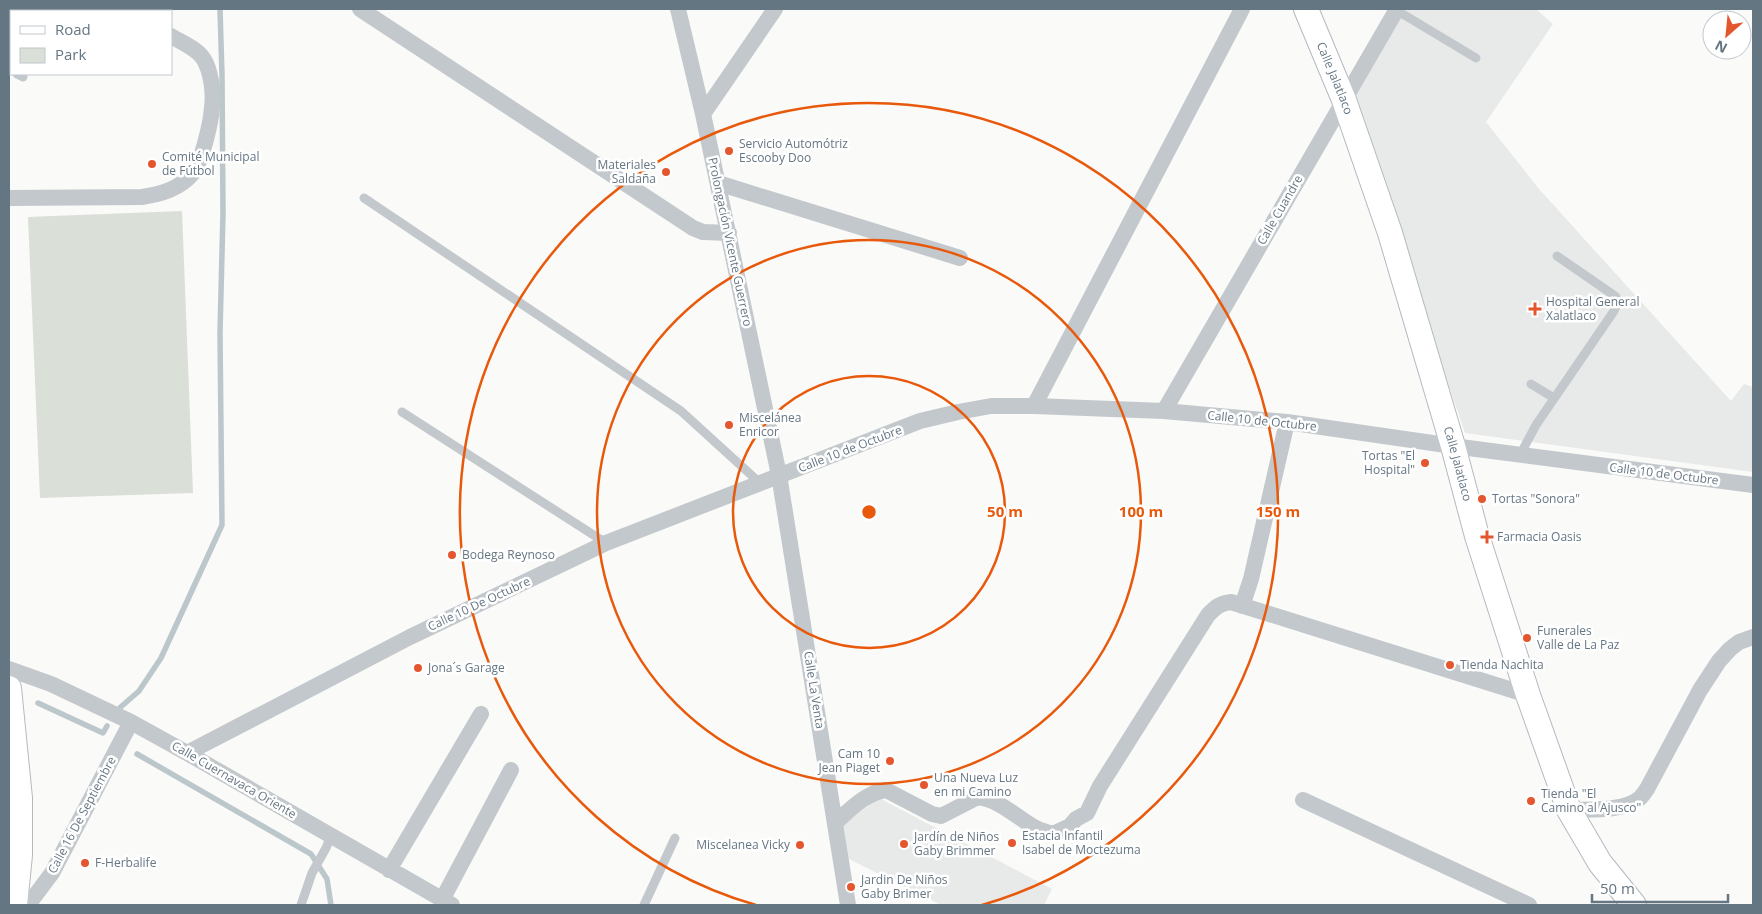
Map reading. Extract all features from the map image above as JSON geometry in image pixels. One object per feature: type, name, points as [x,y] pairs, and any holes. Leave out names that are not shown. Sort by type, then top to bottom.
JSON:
[{"type":"main road","name":"Calle Jalatlaco","points":[[1306,9],[1344,100],[1390,233],[1453,446],[1477,536],[1528,695],[1569,810],[1600,863],[1634,905]]},
{"type":"main road","points":[[9,688],[20,798],[20,855],[14,905]]},
{"type":"street","points":[[360,9],[693,228],[703,232],[729,233]]},
{"type":"street","name":"Prolongación Vicente Guerrero","points":[[678,9],[729,233],[779,475]]},
{"type":"street","points":[[703,114],[775,9]]},
{"type":"street","points":[[1034,406],[1242,9]]},
{"type":"street","name":"Calle Cuandre","points":[[1164,411],[1396,9]]},
{"type":"street","points":[[9,198],[142,197],[164,194],[193,173],[201,158],[212,107],[211,85],[201,56],[172,37]]},
{"type":"street","points":[[718,183],[960,258]]},
{"type":"street","name":"Calle 10 de Octubre","points":[[779,475],[920,421],[991,406],[1034,406],[1164,411],[1287,422],[1453,446],[1753,485]]},
{"type":"street","points":[[1242,606],[1251,578],[1287,422]]},
{"type":"street","name":"Calle 10 De Octubre","points":[[187,753],[410,637],[606,543],[779,475]]},
{"type":"street","name":"Calle La Venta","points":[[779,475],[848,905]]},
{"type":"street","points":[[835,823],[861,800],[879,791],[886,790],[932,814],[941,816],[978,797],[997,804],[1037,829],[1053,834],[1070,826],[1076,819],[1087,813],[1100,786],[1208,614],[1223,603],[1231,602],[1528,695]]},
{"type":"street","points":[[1569,810],[1618,808],[1640,798],[1700,690],[1719,661],[1734,646],[1753,637]]},
{"type":"street","name":"Calle Cuernavaca Oriente","points":[[9,669],[51,684],[131,722],[447,902]]},
{"type":"street","points":[[390,870],[481,714]]},
{"type":"street","name":"Calle 16 De Septiembre","points":[[28,905],[52,873],[131,722]]},
{"type":"street","points":[[447,902],[510,770]]},
{"type":"street","points":[[1303,800],[1529,905]]},
{"type":"lane","points":[[1396,9],[1476,58]]},
{"type":"lane","points":[[364,198],[681,411],[760,483]]},
{"type":"lane","points":[[1520,455],[1536,424],[1614,311],[1618,300],[1557,256]]},
{"type":"lane","points":[[1531,384],[1554,398]]},
{"type":"lane","points":[[402,412],[606,543]]},
{"type":"lane","points":[[301,905],[312,873],[330,836]]},
{"type":"lane","points":[[644,905],[675,838]]},
{"type":"shaded area","name":"Hospital General Xalatlaco","points":[[1396,9],[1536,9],[1553,24],[1486,122],[1539,189],[1731,401],[1744,384],[1753,387],[1753,472],[1465,433],[1365,139],[1343,93]]},
{"type":"shaded area","name":"Jardín de Niños Gaby Brimmer","points":[[879,798],[1052,889],[1044,905],[941,905],[847,858],[836,830]]},
{"type":"green space","points":[[182,211],[193,493],[40,498],[28,217]]},
{"type":"waterway","points":[[115,712],[139,691],[161,658],[222,525],[220,333],[223,213],[220,9]]},
{"type":"waterway","points":[[38,703],[103,733],[107,726]]},
{"type":"waterway","points":[[137,754],[311,854],[327,879],[331,905]]},
{"type":"place","name":"Servicio Automótriz Escooby Doo","points":[[729,151]]},
{"type":"place","name":"Comité Municipal de Fútbol","points":[[152,164]]},
{"type":"place","name":"Materiales Saldaña","points":[[666,172]]},
{"type":"place","name":"Hospital General Xalatlaco","points":[[1535,309]]},
{"type":"place","name":"Miscelánea Enricor","points":[[729,425]]},
{"type":"place","name":"Tortas \"El Hospital\"","points":[[1425,463]]},
{"type":"place","name":"Tortas \"Sonora\"","points":[[1482,499]]},
{"type":"place","name":"Farmacia Oasis","points":[[1487,537]]},
{"type":"place","name":"Bodega Reynoso","points":[[452,555]]},
{"type":"place","name":"Funerales Valle de La Paz","points":[[1527,638]]},
{"type":"place","name":"Tienda Nachita","points":[[1450,665]]},
{"type":"place","name":"Jona´s Garage","points":[[418,668]]},
{"type":"place","name":"Cam 10 Jean Piaget","points":[[890,761]]},
{"type":"place","name":"Una Nueva Luz en mi Camino","points":[[924,785]]},
{"type":"place","name":"Tienda \"El Camino al Ajusco\"","points":[[1531,801]]},
{"type":"place","name":"Estacia Infantil Isabel de Moctezuma","points":[[1012,843]]},
{"type":"place","name":"Jardín de Niños Gaby Brimmer","points":[[904,844]]},
{"type":"place","name":"Miscelanea Vicky","points":[[800,845]]},
{"type":"place","name":"F-Herbalife","points":[[85,863]]},
{"type":"place","name":"Jardin De Niños Gaby Brimer","points":[[851,887]]}]
